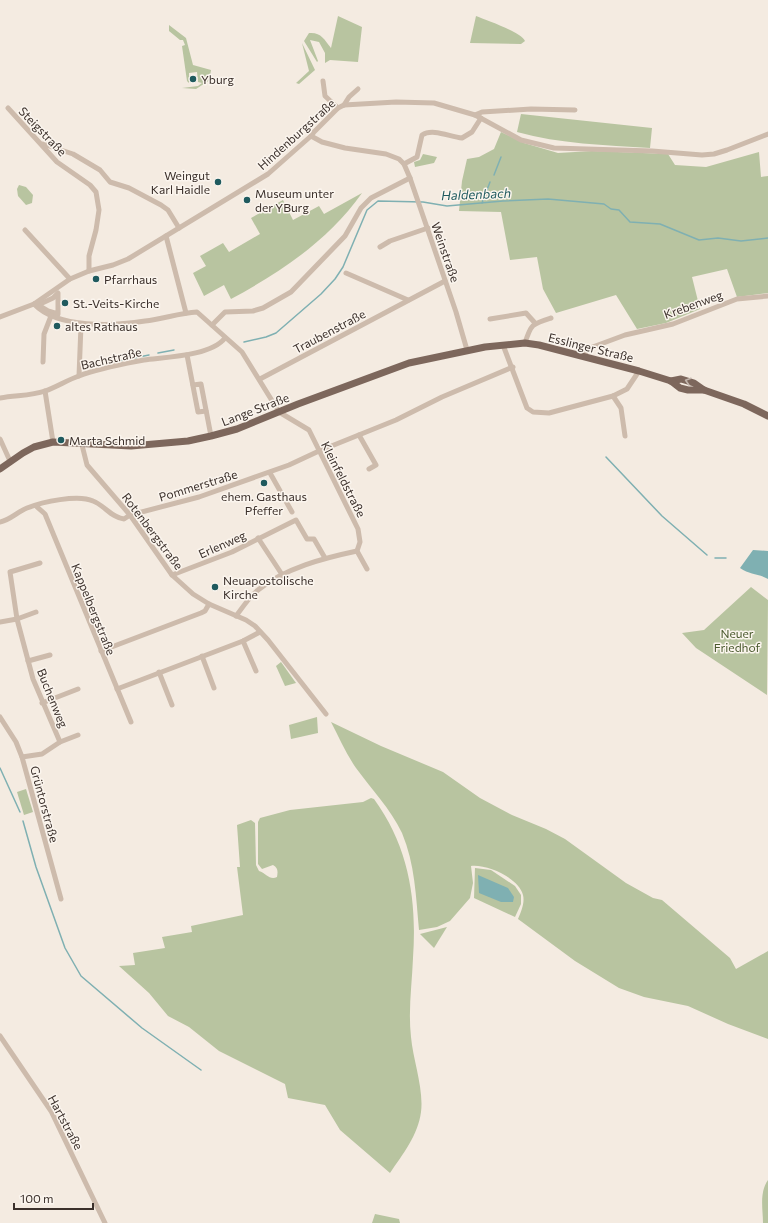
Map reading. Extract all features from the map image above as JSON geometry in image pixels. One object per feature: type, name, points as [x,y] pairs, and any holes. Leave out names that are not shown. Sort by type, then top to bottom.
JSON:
[{"type":"main road","name":"Esslinger Straße","points":[[503,345],[525,343],[583,355],[671,381],[681,379],[694,383],[705,390],[744,404],[768,416]]},
{"type":"main road","name":"Lange Straße","points":[[0,469],[10,461],[34,447],[53,442],[82,445],[131,446],[188,441],[211,436],[237,429],[409,363],[467,350],[503,345]]},
{"type":"street","points":[[323,81],[325,96],[338,108]]},
{"type":"street","points":[[344,105],[358,89]]},
{"type":"street","name":"Hindenburgstraße","points":[[0,317],[34,304],[70,279],[89,271],[113,265],[128,259],[268,174],[311,136],[338,108],[344,105],[396,102],[434,103],[475,115],[521,140],[548,147],[652,150],[693,155],[714,154],[768,134]]},
{"type":"street","name":"Steigstraße","points":[[8,108],[57,162],[90,185],[96,192],[99,210],[96,230],[89,256],[89,271]]},
{"type":"street","points":[[475,115],[482,112],[531,109],[575,110]]},
{"type":"street","points":[[311,136],[322,142],[345,148],[386,154],[399,159],[404,164],[417,157],[424,133],[433,132],[462,138],[472,132],[481,118]]},
{"type":"street","points":[[40,143],[73,154],[100,170],[110,182],[129,188],[161,205],[168,210],[179,228]]},
{"type":"street","name":"Weinstraße","points":[[404,164],[428,228],[467,350]]},
{"type":"street","points":[[212,325],[225,312],[253,311],[263,308],[291,292],[344,236],[361,208],[371,198],[410,178]]},
{"type":"street","points":[[380,247],[390,241],[428,228]]},
{"type":"street","points":[[25,230],[70,279]]},
{"type":"street","points":[[166,236],[186,313]]},
{"type":"street","points":[[346,273],[408,300]]},
{"type":"street","name":"Traubenstraße","points":[[260,379],[445,281]]},
{"type":"street","points":[[58,293],[58,314],[48,311],[38,305],[53,298],[58,293]]},
{"type":"street","name":"Krebenweg","points":[[583,355],[590,348],[625,335],[673,324],[737,299],[768,296]]},
{"type":"street","points":[[34,304],[41,312],[50,316],[81,324],[120,324],[197,312],[242,352],[279,412]]},
{"type":"street","points":[[490,319],[526,313],[535,323]]},
{"type":"street","points":[[43,362],[44,334],[50,316]]},
{"type":"street","points":[[525,343],[530,328],[535,323],[551,318]]},
{"type":"street","points":[[79,376],[81,324]]},
{"type":"street","name":"Bachstraße","points":[[0,398],[45,391],[79,376],[144,360],[187,355],[208,348],[225,338]]},
{"type":"street","points":[[503,345],[513,367],[527,408],[533,412],[549,413],[613,396],[627,389],[639,371]]},
{"type":"street","points":[[187,355],[198,412],[206,411]]},
{"type":"street","name":"Pommerstraße","points":[[0,522],[8,520],[19,512],[46,502],[78,498],[93,500],[119,518],[124,519],[130,515],[199,497],[270,473],[319,451],[396,420],[442,397],[513,367]]},
{"type":"street","points":[[193,385],[201,384],[211,436]]},
{"type":"street","points":[[45,391],[53,442]]},
{"type":"street","points":[[613,396],[621,408],[625,436]]},
{"type":"street","name":"Kleinfeldstraße","points":[[279,412],[308,430],[358,529],[360,542],[357,551]]},
{"type":"street","points":[[359,435],[376,464],[369,469]]},
{"type":"street","points":[[0,439],[10,461]]},
{"type":"street","name":"Rotenbergstraße","points":[[82,445],[87,465],[130,515],[172,575],[193,594],[209,604],[255,626],[326,714]]},
{"type":"street","points":[[270,473],[292,512]]},
{"type":"street","name":"Kappelbergstraße","points":[[36,506],[44,514],[131,722]]},
{"type":"street","name":"Erlenweg","points":[[172,575],[232,552],[296,520],[307,539],[314,539],[325,558]]},
{"type":"street","name":"Erlenweg","points":[[258,538],[283,576]]},
{"type":"street","points":[[236,616],[247,601],[258,590],[283,576],[325,558],[357,551],[367,569]]},
{"type":"street","name":"Buchenweg","points":[[40,563],[10,572],[17,619],[28,661],[42,702],[60,742]]},
{"type":"street","points":[[101,651],[201,613],[205,611],[209,604]]},
{"type":"street","points":[[0,622],[17,619],[36,612]]},
{"type":"street","points":[[117,689],[243,641],[260,632]]},
{"type":"street","points":[[243,641],[256,671]]},
{"type":"street","name":"Buchenweg","points":[[28,661],[50,654]]},
{"type":"street","points":[[202,656],[214,688]]},
{"type":"street","points":[[159,672],[172,705]]},
{"type":"street","points":[[42,702],[78,689]]},
{"type":"street","name":"Grüntorstraße","points":[[0,717],[16,742],[22,757],[61,899]]},
{"type":"street","name":"Buchenweg","points":[[22,757],[42,754],[60,742],[78,735]]},
{"type":"street","name":"Hartstraße","points":[[0,1036],[51,1111],[105,1223]]},
{"type":"green space","points":[[338,16],[362,27],[358,62],[330,60],[325,63],[325,53],[319,42],[310,40],[318,61],[317,62],[304,41],[309,33],[317,34],[324,39],[331,48]]},
{"type":"green space","points":[[476,16],[510,30],[525,41],[521,44],[470,43]]},
{"type":"green space","points":[[169,25],[186,38],[193,65],[211,70],[210,76],[213,78],[196,89],[182,88],[198,86],[202,83],[198,82],[197,72],[189,73],[189,83],[187,81],[182,46],[185,45],[183,40],[180,40],[169,31]]},
{"type":"green space","points":[[302,43],[315,70],[299,84],[296,83],[309,71]]},
{"type":"green space","points":[[521,114],[652,128],[650,148],[566,142],[517,132]]},
{"type":"green space","points":[[501,132],[524,143],[558,153],[592,151],[668,154],[675,165],[706,167],[759,152],[761,177],[768,176],[768,293],[737,297],[727,269],[692,277],[700,309],[666,323],[637,329],[616,295],[556,313],[543,289],[537,257],[510,260],[501,212],[459,211],[462,181],[467,159],[479,157],[494,149]]},
{"type":"green space","points":[[423,154],[437,157],[434,163],[415,167],[414,162],[420,160]]},
{"type":"green space","points":[[19,185],[26,187],[33,195],[32,203],[26,205],[18,196],[17,189]]},
{"type":"green space","points":[[362,193],[335,226],[303,254],[268,278],[231,299],[224,285],[204,296],[193,273],[206,266],[200,256],[223,243],[229,252],[260,234],[251,218],[283,200],[293,220],[319,206],[324,214]]},
{"type":"green space","name":"Neuer Friedhof","points":[[751,587],[768,600],[767,695],[696,648],[682,633],[704,630]]},
{"type":"green space","points":[[281,662],[296,683],[285,686],[276,666]]},
{"type":"green space","points":[[317,717],[318,733],[291,739],[289,725]]},
{"type":"green space","points":[[331,722],[381,746],[443,772],[480,798],[512,815],[546,829],[565,839],[626,883],[653,898],[662,900],[730,958],[736,969],[768,951],[768,1039],[728,1024],[688,1006],[644,997],[619,988],[575,961],[518,919],[523,901],[523,895],[520,889],[502,873],[485,867],[471,866],[473,883],[470,898],[450,921],[437,927],[419,930],[416,893],[410,857],[402,833],[386,807],[352,763]]},
{"type":"green space","points":[[26,789],[33,812],[24,815],[17,792]]},
{"type":"green space","points":[[371,798],[374,799],[386,817],[403,855],[412,895],[414,915],[410,1027],[422,1103],[417,1129],[405,1151],[390,1173],[340,1130],[325,1105],[288,1098],[285,1084],[219,1051],[189,1027],[168,1016],[149,993],[119,966],[135,965],[133,953],[165,948],[162,937],[192,932],[191,926],[243,915],[237,867],[240,867],[237,825],[251,820],[255,823],[256,865],[259,871],[272,878],[275,878],[277,877],[278,873],[275,866],[273,865],[262,869],[258,864],[258,822],[260,818],[290,810],[363,802]]},
{"type":"green space","points":[[475,868],[491,870],[515,886],[521,895],[521,904],[515,917],[474,898]]},
{"type":"green space","points":[[447,927],[434,948],[420,934]]},
{"type":"green space","points":[[768,1180],[768,1223],[763,1223],[762,1196]]},
{"type":"green space","points":[[375,1214],[399,1219],[400,1223],[372,1223]]},
{"type":"water","points":[[753,550],[768,551],[768,579],[740,568]]},
{"type":"water","points":[[478,875],[508,888],[514,897],[513,902],[501,902],[479,893]]},
{"type":"waterway","points":[[494,175],[501,157]]},
{"type":"waterway","points":[[482,203],[490,182]]},
{"type":"waterway","name":"Haldenbach","points":[[244,342],[276,333],[321,294],[335,279],[343,267],[367,210],[378,201],[423,202],[447,206],[548,199],[604,204],[611,209],[619,210],[630,222],[660,224],[699,240],[718,238],[741,241],[768,238]]},
{"type":"waterway","name":"Haldenbach","points":[[158,353],[174,350]]},
{"type":"waterway","name":"Haldenbach","points":[[104,364],[149,355]]},
{"type":"waterway","points":[[606,457],[662,516],[707,555]]},
{"type":"waterway","points":[[715,558],[726,558]]},
{"type":"waterway","points":[[0,768],[20,812]]},
{"type":"waterway","points":[[23,821],[36,867],[65,948],[81,976],[142,1028],[201,1070]]},
{"type":"place","name":"Yburg","points":[[193,79]]},
{"type":"place","name":"Weingut Karl Haidle","points":[[218,182]]},
{"type":"place","name":"Museum unter der YBurg","points":[[247,200]]},
{"type":"place","name":"Pfarrhaus","points":[[96,279]]},
{"type":"place","name":"St.-Veits-Kirche","points":[[65,303]]},
{"type":"place","name":"altes Rathaus","points":[[57,326]]},
{"type":"place","name":"Marta Schmid","points":[[61,440]]},
{"type":"place","name":"ehem. Gasthaus Pfeffer","points":[[264,483]]},
{"type":"place","name":"Neuapostolische Kirche","points":[[215,587]]}]
